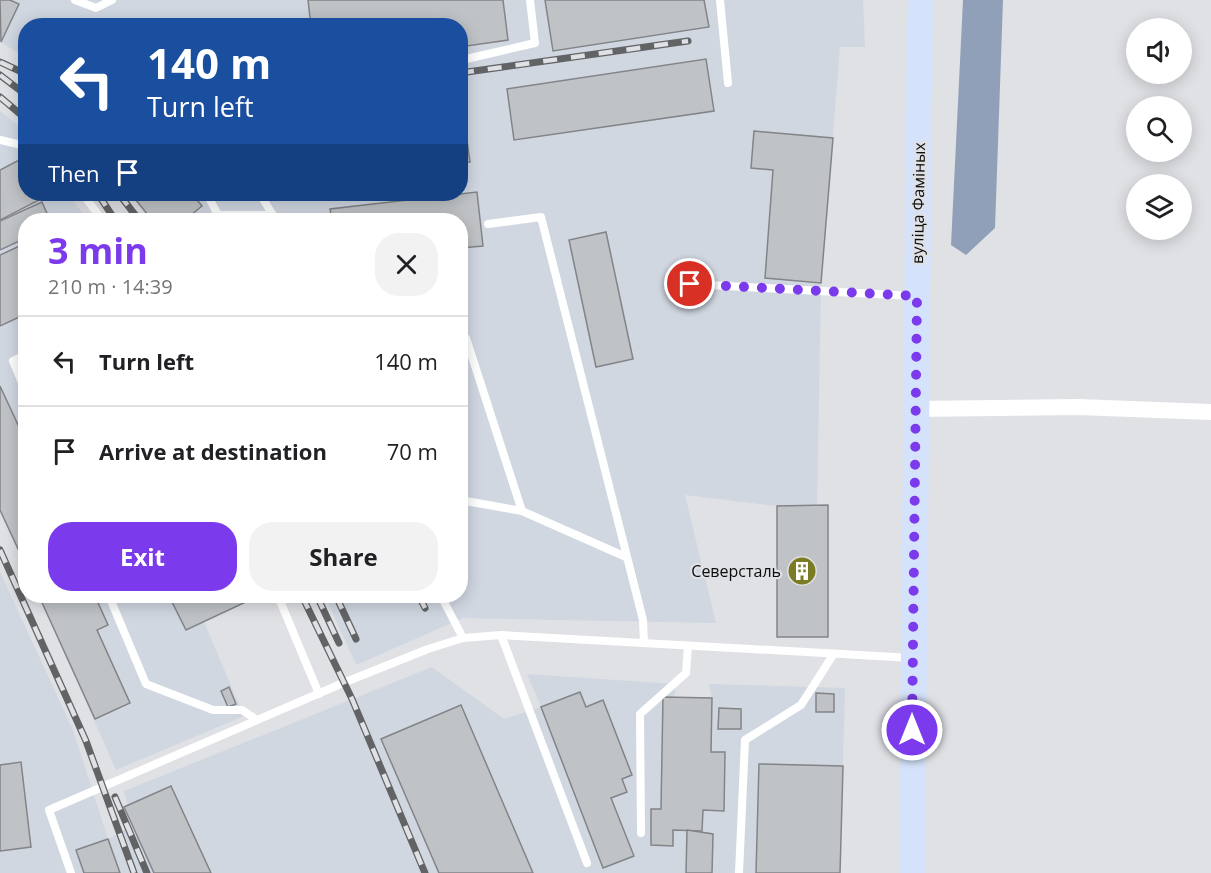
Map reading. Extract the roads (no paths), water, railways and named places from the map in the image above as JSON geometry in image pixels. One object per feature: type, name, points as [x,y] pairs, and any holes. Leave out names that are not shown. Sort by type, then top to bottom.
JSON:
[{"type":"main road","name":"вуліца Фаміных","points":[[912,873],[914,408],[920,0]]},
{"type":"street","points":[[914,408],[1078,407],[1211,412]]},
{"type":"lane","points":[[75,0],[96,8],[112,0]]},
{"type":"lane","points":[[468,58],[535,44],[530,0]]},
{"type":"lane","points":[[720,0],[728,83]]},
{"type":"lane","points":[[0,140],[18,145]]},
{"type":"lane","points":[[488,224],[541,217],[643,620],[644,644]]},
{"type":"lane","points":[[690,284],[917,296]]},
{"type":"lane","points":[[468,344],[522,511]]},
{"type":"lane","points":[[18,359],[13,361],[18,373]]},
{"type":"lane","points":[[468,502],[522,511],[626,557]]},
{"type":"lane","points":[[112,603],[146,684],[213,710],[242,710],[257,720]]},
{"type":"lane","points":[[281,603],[319,694]]},
{"type":"lane","points":[[445,603],[463,638]]},
{"type":"lane","points":[[71,873],[49,810],[319,694],[463,638],[501,635],[912,658]]},
{"type":"lane","points":[[501,635],[586,863]]},
{"type":"lane","points":[[641,833],[640,714],[686,673],[688,646]]},
{"type":"lane","points":[[739,873],[745,740],[801,705],[833,655]]},
{"type":"railway","points":[[468,72],[688,41]]},
{"type":"railway","points":[[0,62],[18,70]]},
{"type":"railway","points":[[0,75],[18,89]]},
{"type":"railway","points":[[0,97],[18,112]]},
{"type":"railway","points":[[103,201],[110,213]]},
{"type":"railway","points":[[124,201],[134,213]]},
{"type":"railway","points":[[0,550],[18,590]]},
{"type":"railway","points":[[24,603],[86,741],[134,873]]},
{"type":"railway","points":[[305,603],[352,699],[425,873]]},
{"type":"railway","points":[[320,603],[339,643]]},
{"type":"railway","points":[[339,603],[356,639]]},
{"type":"railway","points":[[422,603],[425,608]]},
{"type":"railway","points":[[115,797],[147,873]]},
{"type":"place","name":"Северсталь","points":[[802,571]]}]
